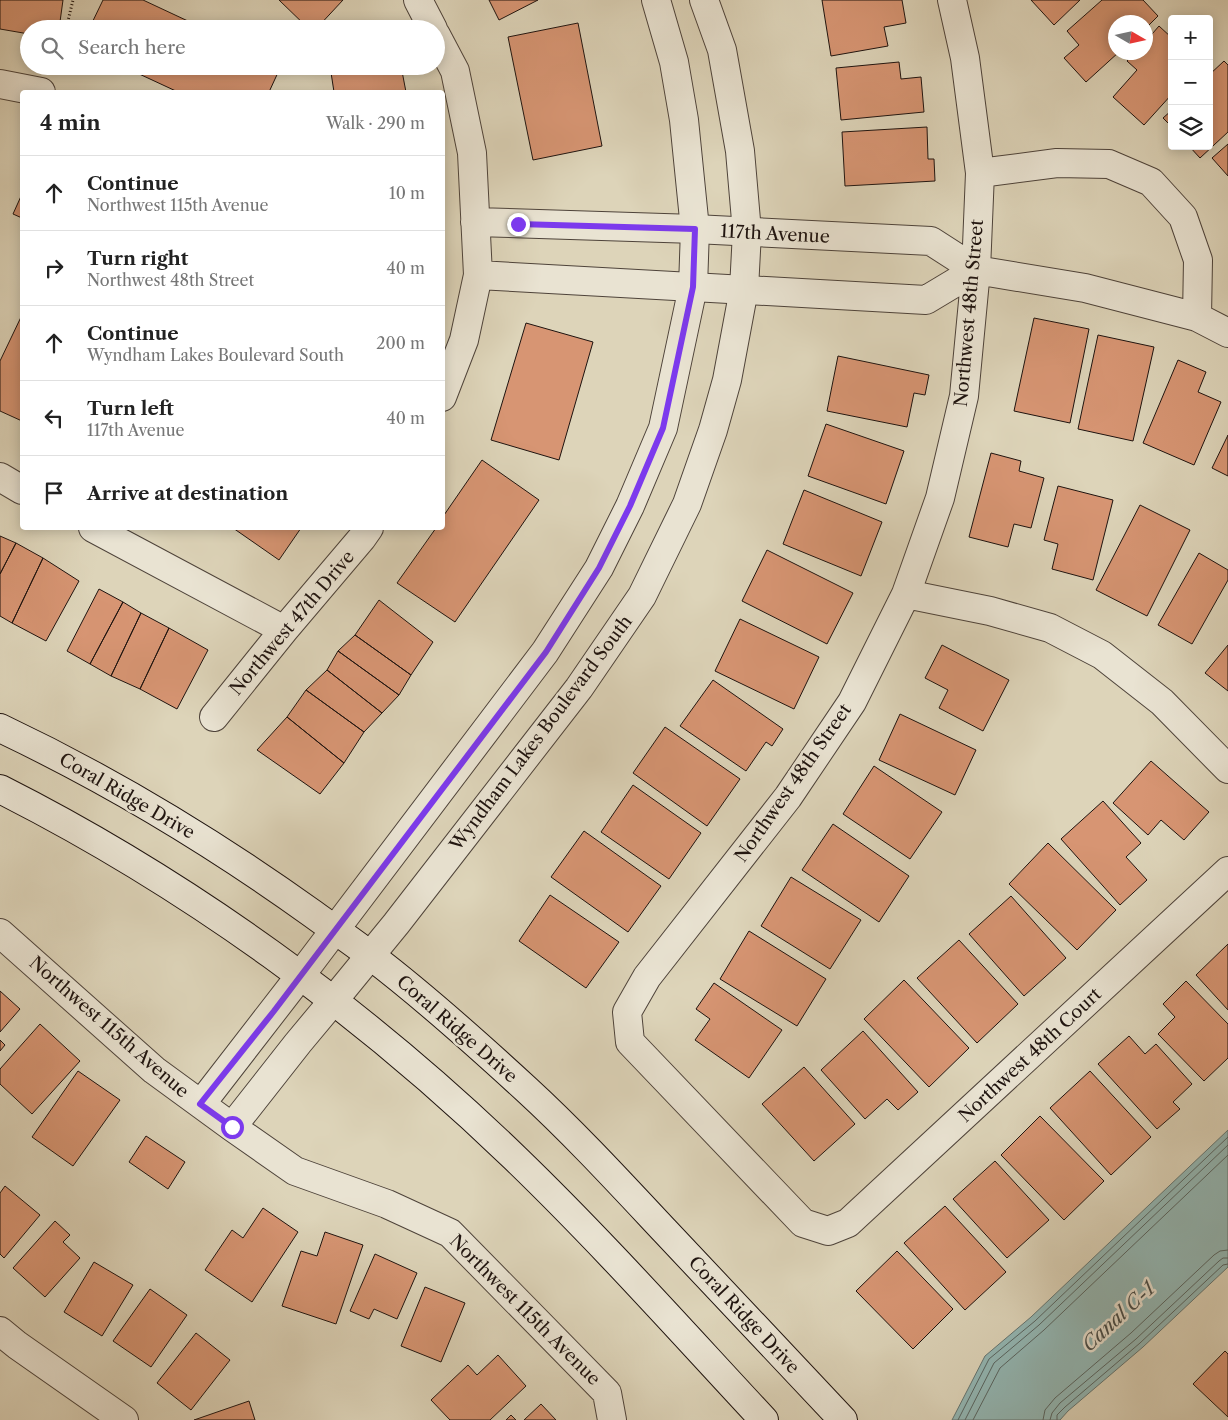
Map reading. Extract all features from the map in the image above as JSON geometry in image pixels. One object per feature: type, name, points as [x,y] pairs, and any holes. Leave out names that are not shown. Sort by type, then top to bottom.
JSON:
[{"type":"street","points":[[418,0],[428,20]]},
{"type":"street","points":[[200,1104],[300,976],[546,652],[599,568],[630,506],[663,428],[693,287],[695,229],[682,110],[674,62],[656,0]]},
{"type":"street","name":"Wyndham Lakes Boulevard South","points":[[333,1001],[403,917],[579,688],[642,596],[688,504],[713,430],[727,380],[744,289],[747,232],[740,151],[722,50],[704,0]]},
{"type":"street","name":"Northwest 48th Street","points":[[828,1231],[803,1223],[630,1042],[627,1012],[647,977],[788,797],[852,702],[906,594],[940,498],[964,396],[976,270],[980,173],[965,58],[952,0]]},
{"type":"street","points":[[445,52],[455,71],[472,153],[478,275],[464,340],[445,389]]},
{"type":"street","points":[[0,84],[30,90]]},
{"type":"street","points":[[980,173],[1057,163],[1109,164],[1151,182],[1183,217],[1198,260],[1197,317]]},
{"type":"street","name":"117th Avenue","points":[[475,222],[695,229],[931,241],[976,270],[1085,288],[1197,317],[1228,333]]},
{"type":"street","points":[[478,275],[926,300],[976,270]]},
{"type":"street","points":[[0,477],[20,489]]},
{"type":"street","points":[[97,530],[284,630]]},
{"type":"street","name":"Northwest 47th Drive","points":[[214,717],[368,530]]},
{"type":"street","points":[[906,594],[990,611],[1050,628],[1102,655],[1162,702],[1228,769]]},
{"type":"street","name":"Coral Ridge Drive","points":[[0,728],[98,778],[215,847],[371,955],[448,1020],[541,1104],[609,1172],[843,1420]]},
{"type":"street","points":[[0,789],[157,878],[202,906],[300,976],[396,1050],[515,1158],[590,1234],[764,1420]]},
{"type":"street","name":"Northwest 48th Court","points":[[828,1231],[848,1223],[1228,871]]},
{"type":"street","name":"Northwest 115th Avenue","points":[[0,933],[154,1070],[295,1171],[387,1204],[450,1233],[607,1393],[612,1420]]},
{"type":"street","points":[[232,1127],[333,1001]]},
{"type":"street","points":[[0,1332],[124,1420]]},
{"type":"path","points":[[68,20],[73,0]]},
{"type":"water","name":"Canal C-1","points":[[1228,1130],[1228,1267],[1143,1347],[1060,1420],[952,1420],[985,1356],[1031,1317]]},
{"type":"building","points":[[0,0],[63,0],[60,20],[20,20],[20,32],[0,29]]},
{"type":"building","points":[[103,0],[143,0],[186,20],[93,20]]},
{"type":"building","points":[[279,0],[343,0],[324,20],[300,20]]},
{"type":"building","points":[[489,0],[538,0],[499,20]]},
{"type":"building","points":[[822,0],[902,0],[906,23],[884,27],[888,46],[831,56]]},
{"type":"building","points":[[1031,0],[1080,0],[1054,25]]},
{"type":"building","points":[[1102,0],[1143,0],[1158,16],[1153,21],[1153,15],[1108,15],[1108,60],[1110,60],[1086,82],[1064,58],[1079,45],[1067,31]]},
{"type":"building","points":[[578,23],[602,146],[533,160],[508,37]]},
{"type":"building","points":[[1159,26],[1168,34],[1168,98],[1144,125],[1113,97],[1137,70],[1128,60],[1153,60],[1153,33]]},
{"type":"building","points":[[1224,61],[1228,65],[1228,132],[1213,146],[1213,105],[1213,71]]},
{"type":"building","points":[[899,62],[901,79],[921,77],[924,112],[841,120],[836,68]]},
{"type":"building","points":[[141,75],[277,75],[270,90],[174,90]]},
{"type":"building","points":[[331,75],[403,75],[406,90],[334,90]]},
{"type":"building","points":[[1168,114],[1168,123],[1163,118]]},
{"type":"building","points":[[927,127],[928,159],[934,159],[935,181],[845,186],[842,132]]},
{"type":"building","points":[[1228,144],[1228,176],[1212,158]]},
{"type":"building","points":[[1193,150],[1209,150],[1200,158]]},
{"type":"building","points":[[20,198],[20,217],[13,214]]},
{"type":"building","points":[[1034,318],[1089,329],[1070,423],[1014,411]]},
{"type":"building","points":[[20,319],[20,420],[0,411],[0,361]]},
{"type":"building","points":[[526,323],[593,342],[559,460],[491,440]]},
{"type":"building","points":[[1098,335],[1154,347],[1133,441],[1078,429]]},
{"type":"building","points":[[838,356],[929,375],[925,395],[914,393],[907,427],[827,411]]},
{"type":"building","points":[[1178,360],[1206,372],[1198,392],[1221,402],[1194,465],[1143,443]]},
{"type":"building","points":[[826,424],[904,451],[886,504],[808,476]]},
{"type":"building","points":[[1228,435],[1228,476],[1212,468]]},
{"type":"building","points":[[991,453],[1021,461],[1019,471],[1044,478],[1031,528],[1014,524],[1008,547],[969,537]]},
{"type":"building","points":[[482,460],[539,500],[455,622],[397,583],[435,530],[445,530],[445,514]]},
{"type":"building","points":[[1058,486],[1113,500],[1093,580],[1052,569],[1058,544],[1044,540]]},
{"type":"building","points":[[804,490],[882,522],[861,576],[783,544]]},
{"type":"building","points":[[1140,505],[1190,530],[1147,616],[1096,590]]},
{"type":"building","points":[[236,530],[300,530],[279,560]]},
{"type":"building","points":[[0,536],[16,543],[0,574]]},
{"type":"building","points":[[16,543],[43,558],[12,623],[0,616],[0,574]]},
{"type":"building","points":[[767,550],[853,593],[827,644],[742,601]]},
{"type":"building","points":[[1199,553],[1228,570],[1228,580],[1192,644],[1158,625]]},
{"type":"building","points":[[43,558],[79,581],[46,641],[12,623]]},
{"type":"building","points":[[99,589],[123,602],[90,664],[67,651]]},
{"type":"building","points":[[379,600],[433,642],[411,675],[355,635]]},
{"type":"building","points":[[123,602],[141,613],[111,676],[90,664]]},
{"type":"building","points":[[141,613],[169,628],[140,689],[111,676]]},
{"type":"building","points":[[740,619],[819,657],[794,709],[715,671]]},
{"type":"building","points":[[169,628],[208,650],[177,709],[140,689]]},
{"type":"building","points":[[355,635],[411,675],[399,695],[338,651]]},
{"type":"building","points":[[942,645],[1009,680],[983,731],[939,708],[948,690],[925,678]]},
{"type":"building","points":[[1228,645],[1228,691],[1205,673]]},
{"type":"building","points":[[338,651],[399,695],[382,713],[327,670]]},
{"type":"building","points":[[327,670],[382,713],[364,732],[306,690]]},
{"type":"building","points":[[713,680],[783,729],[772,746],[766,742],[746,771],[680,726]]},
{"type":"building","points":[[306,690],[364,732],[344,763],[287,717]]},
{"type":"building","points":[[900,714],[976,750],[955,795],[879,760]]},
{"type":"building","points":[[287,717],[344,763],[320,794],[257,750]]},
{"type":"building","points":[[665,727],[740,779],[707,826],[633,773]]},
{"type":"building","points":[[1151,761],[1209,812],[1184,840],[1161,820],[1148,835],[1113,803]]},
{"type":"building","points":[[874,766],[942,812],[910,859],[843,814]]},
{"type":"building","points":[[633,785],[701,833],[669,879],[601,832]]},
{"type":"building","points":[[1103,801],[1141,843],[1126,857],[1147,880],[1120,905],[1061,839]]},
{"type":"building","points":[[833,824],[909,876],[879,922],[802,870]]},
{"type":"building","points":[[584,831],[661,886],[628,932],[551,877]]},
{"type":"building","points":[[1048,843],[1116,910],[1077,950],[1009,884]]},
{"type":"building","points":[[791,877],[861,920],[830,969],[761,926]]},
{"type":"building","points":[[550,895],[619,942],[586,988],[519,941]]},
{"type":"building","points":[[1011,896],[1066,958],[1024,996],[969,934]]},
{"type":"building","points":[[749,931],[826,979],[797,1026],[720,979]]},
{"type":"building","points":[[959,940],[1018,1004],[977,1043],[917,978]]},
{"type":"building","points":[[1228,944],[1228,1010],[1196,975]]},
{"type":"building","points":[[904,980],[969,1048],[929,1087],[864,1019]]},
{"type":"building","points":[[1186,981],[1228,1024],[1228,1058],[1204,1081],[1158,1034],[1175,1017],[1163,1004]]},
{"type":"building","points":[[714,983],[782,1030],[749,1078],[695,1040],[710,1019],[696,1009]]},
{"type":"building","points":[[0,991],[20,1009],[0,1032]]},
{"type":"building","points":[[40,1024],[80,1061],[32,1114],[0,1084],[0,1069]]},
{"type":"building","points":[[863,1031],[918,1092],[898,1110],[887,1099],[865,1119],[821,1070]]},
{"type":"building","points":[[1129,1036],[1145,1054],[1156,1044],[1192,1084],[1173,1102],[1180,1109],[1157,1129],[1098,1064]]},
{"type":"building","points":[[0,1040],[5,1045],[0,1051]]},
{"type":"building","points":[[804,1067],[855,1124],[814,1161],[762,1104]]},
{"type":"building","points":[[78,1071],[120,1100],[73,1166],[32,1137]]},
{"type":"building","points":[[1090,1071],[1151,1137],[1111,1175],[1050,1108]]},
{"type":"building","points":[[1040,1116],[1104,1181],[1064,1220],[1001,1155]]},
{"type":"building","points":[[146,1136],[185,1162],[168,1189],[129,1162]]},
{"type":"building","points":[[995,1161],[1049,1220],[1007,1258],[953,1199]]},
{"type":"building","points":[[5,1186],[40,1215],[4,1258],[0,1254],[0,1193]]},
{"type":"building","points":[[945,1206],[1006,1272],[965,1310],[904,1243]]},
{"type":"building","points":[[263,1208],[298,1232],[252,1302],[205,1270],[232,1230],[243,1238]]},
{"type":"building","points":[[55,1221],[70,1235],[63,1242],[80,1258],[45,1297],[13,1268]]},
{"type":"building","points":[[325,1232],[363,1245],[336,1324],[282,1306],[301,1251],[317,1256]]},
{"type":"building","points":[[897,1251],[953,1309],[913,1349],[856,1291]]},
{"type":"building","points":[[375,1254],[417,1273],[397,1319],[374,1309],[369,1319],[350,1311]]},
{"type":"building","points":[[94,1262],[133,1285],[102,1336],[64,1312]]},
{"type":"building","points":[[425,1287],[465,1303],[441,1362],[401,1346]]},
{"type":"building","points":[[150,1289],[187,1315],[151,1367],[113,1341]]},
{"type":"building","points":[[196,1333],[230,1360],[191,1410],[157,1383]]},
{"type":"building","points":[[1225,1351],[1228,1354],[1228,1417],[1193,1384]]},
{"type":"building","points":[[498,1355],[526,1386],[490,1420],[450,1420],[431,1400],[468,1365],[477,1375]]},
{"type":"building","points":[[249,1401],[255,1420],[194,1420]]},
{"type":"building","points":[[541,1404],[556,1420],[524,1420]]},
{"type":"building","points":[[511,1415],[516,1420],[506,1420]]},
{"type":"route","points":[[232,1127],[200,1104],[274,1011],[546,652],[599,568],[630,506],[663,428],[693,287],[695,229],[518,224]]}]
